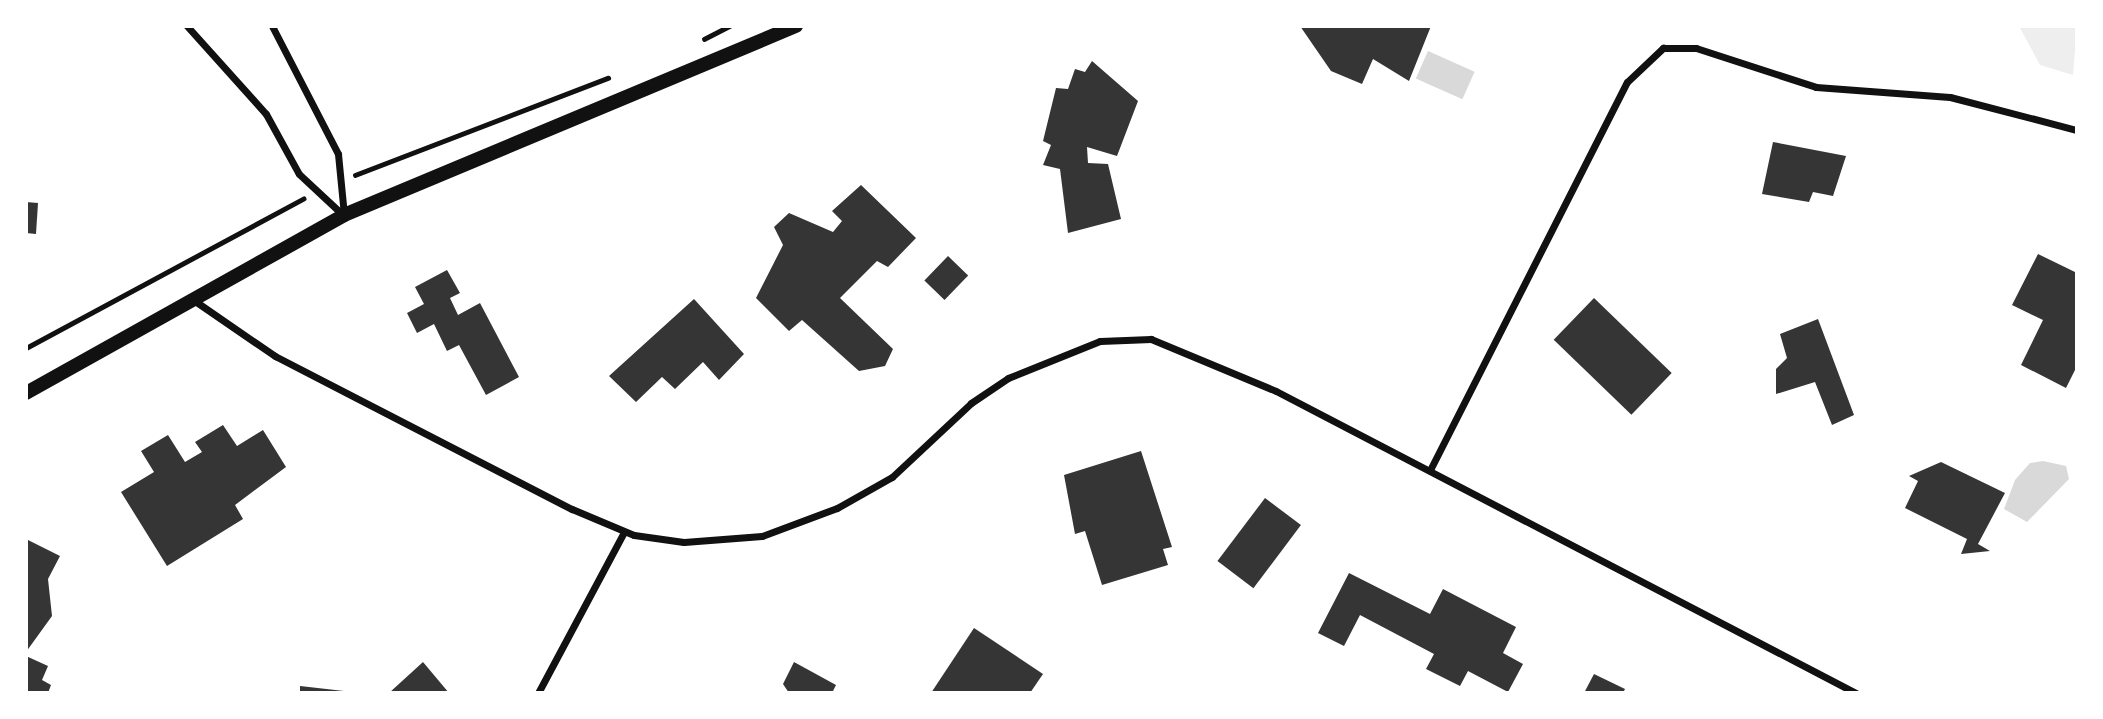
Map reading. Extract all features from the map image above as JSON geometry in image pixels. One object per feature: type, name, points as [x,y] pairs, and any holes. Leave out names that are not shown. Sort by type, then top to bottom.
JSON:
[{"type":"main road","points":[[26,393],[190,297],[344,215],[796,26]]},
{"type":"street","points":[[187,26],[266,114],[299,174],[344,215]]},
{"type":"street","points":[[272,26],[338,154],[344,215]]},
{"type":"street","points":[[1430,470],[1627,82],[1663,48],[1696,48],[1816,87],[1950,97],[2077,130]]},
{"type":"street","points":[[190,297],[275,356],[624,532],[709,542],[801,524],[892,477],[971,402],[1008,378],[1126,336],[1206,358],[1430,470],[1856,693]]},
{"type":"street","points":[[538,693],[624,532]]},
{"type":"path","points":[[693,44],[730,26]]},
{"type":"path","points":[[381,163],[620,74]]},
{"type":"path","points":[[26,348],[288,206]]},
{"type":"shaded area","points":[[2019,26],[2077,26],[2073,75],[2040,65]]},
{"type":"shaded area","points":[[1428,51],[1475,72],[1462,99],[1416,78]]},
{"type":"shaded area","points":[[2043,461],[2066,466],[2069,479],[2027,522],[2004,509],[2015,480],[2030,463]]},
{"type":"building","points":[[1300,26],[1431,26],[1409,81],[1373,59],[1362,84],[1331,71]]},
{"type":"building","points":[[1092,61],[1138,101],[1117,156],[1087,147],[1088,163],[1108,164],[1121,219],[1068,233],[1060,169],[1043,165],[1051,145],[1043,141],[1056,88],[1068,89],[1075,69],[1085,72]]},
{"type":"building","points":[[1773,142],[1846,156],[1833,196],[1813,192],[1809,202],[1762,194]]},
{"type":"building","points":[[861,185],[916,238],[888,267],[877,261],[840,298],[893,349],[885,366],[859,371],[802,320],[789,331],[756,298],[783,245],[774,227],[789,213],[833,232],[842,221],[832,211]]},
{"type":"building","points":[[26,202],[38,203],[36,234],[26,233]]},
{"type":"building","points":[[2038,254],[2077,273],[2077,366],[2066,388],[2021,365],[2043,320],[2012,305]]},
{"type":"building","points":[[948,256],[968,275],[945,300],[924,280]]},
{"type":"building","points":[[447,270],[460,293],[450,298],[458,315],[480,303],[519,377],[486,395],[459,345],[447,351],[434,324],[417,333],[407,313],[424,304],[415,287]]},
{"type":"building","points":[[1594,298],[1672,373],[1631,415],[1554,340]]},
{"type":"building","points":[[694,299],[744,354],[719,380],[703,362],[675,389],[662,377],[636,402],[609,376]]},
{"type":"building","points":[[1818,319],[1854,415],[1832,425],[1815,382],[1776,394],[1776,369],[1787,358],[1780,334]]},
{"type":"building","points":[[223,425],[237,446],[263,430],[286,467],[235,505],[243,519],[167,566],[121,492],[154,472],[141,451],[168,435],[185,462],[202,452],[195,442]]},
{"type":"building","points":[[1141,451],[1172,547],[1163,549],[1168,565],[1102,585],[1085,531],[1075,534],[1064,475]]},
{"type":"building","points":[[1941,462],[2005,493],[1978,544],[1990,551],[1961,554],[1967,539],[1905,508],[1918,481],[1909,476]]},
{"type":"building","points":[[1265,498],[1301,525],[1253,588],[1217,561]]},
{"type":"building","points":[[26,539],[60,556],[48,579],[52,616],[26,652]]},
{"type":"building","points":[[1349,573],[1430,614],[1443,589],[1516,627],[1503,653],[1523,664],[1508,692],[1468,671],[1460,686],[1426,669],[1434,654],[1360,615],[1344,646],[1318,633]]},
{"type":"building","points":[[974,628],[1043,674],[1030,693],[931,693]]},
{"type":"building","points":[[26,656],[48,666],[42,680],[51,685],[48,693],[26,693]]},
{"type":"building","points":[[423,662],[449,693],[389,693]]},
{"type":"building","points":[[794,662],[836,685],[832,693],[789,693],[783,684]]},
{"type":"building","points":[[1594,674],[1625,689],[1623,693],[1584,693]]},
{"type":"building","points":[[300,686],[344,691],[344,693],[300,693]]}]
